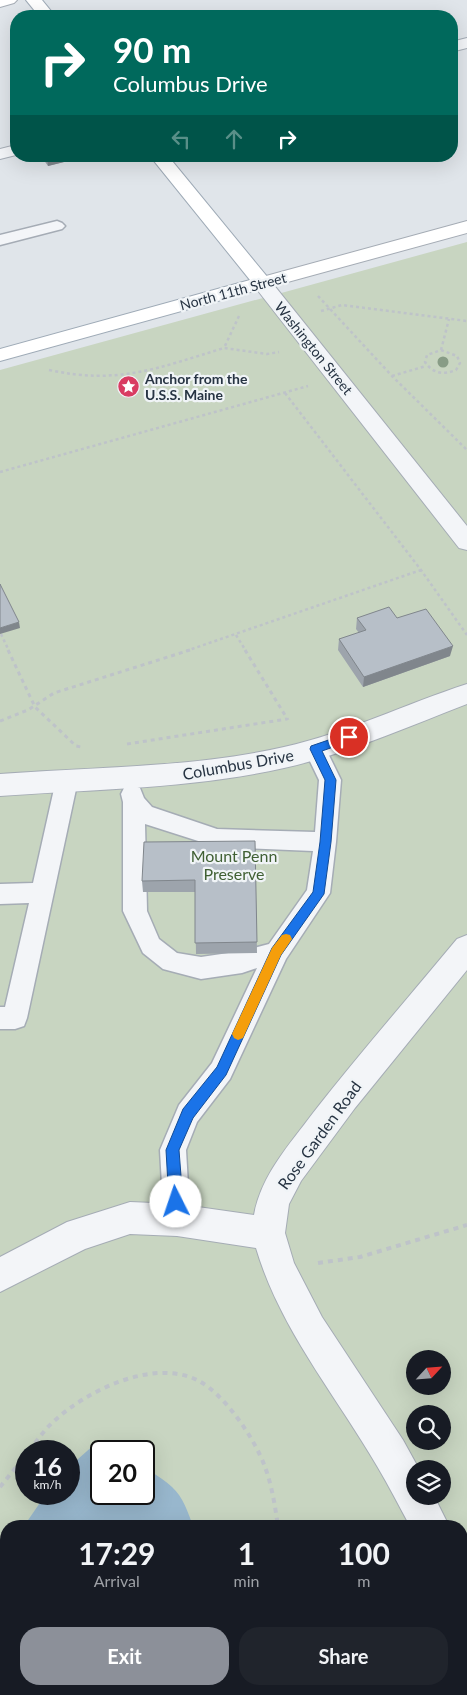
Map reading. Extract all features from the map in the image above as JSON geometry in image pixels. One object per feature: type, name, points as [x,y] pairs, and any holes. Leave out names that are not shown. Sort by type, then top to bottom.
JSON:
[{"type":"main road","points":[[0,2],[9,0]]},
{"type":"main road","points":[[34,0],[42,10]]},
{"type":"main road","name":"Washington Street","points":[[164,162],[262,283]]},
{"type":"main road","name":"North 11th Street","points":[[0,355],[467,227]]},
{"type":"street","name":"Washington Street","points":[[262,283],[467,542]]},
{"type":"street","name":"Columbus Drive","points":[[0,785],[79,779],[160,776],[258,763],[315,749],[467,694]]},
{"type":"street","name":"Rose Garden Road","points":[[427,1520],[390,1453],[310,1329],[280,1268],[268,1233],[273,1200],[290,1170],[344,1098],[467,948]]},
{"type":"street","points":[[0,1276],[79,1234],[130,1218],[177,1220],[268,1233]]},
{"type":"lane","points":[[0,240],[57,226]]},
{"type":"lane","points":[[177,1220],[172,1150],[188,1114],[222,1071],[277,952],[318,894],[325,842],[330,780],[315,749]]},
{"type":"lane","points":[[127,777],[134,802],[136,911],[151,946],[172,962],[200,968],[242,962],[277,952]]},
{"type":"lane","points":[[0,1018],[15,1018],[42,893],[79,779]]},
{"type":"lane","points":[[134,802],[144,814],[217,838],[325,842]]},
{"type":"lane","points":[[0,894],[42,893]]},
{"type":"path","points":[[298,273],[328,309],[467,450]]},
{"type":"path","points":[[328,309],[342,305],[467,321]]},
{"type":"path","points":[[224,348],[242,311]]},
{"type":"path","points":[[441,350],[449,319]]},
{"type":"path","points":[[46,370],[105,377],[123,375],[224,348],[266,354],[283,351]]},
{"type":"path","points":[[426,366],[427,355],[441,350],[457,356],[460,363]]},
{"type":"path","points":[[392,376],[426,366],[434,371],[446,373],[456,370],[460,363]]},
{"type":"path","points":[[460,363],[467,364]]},
{"type":"path","points":[[0,472],[312,385]]},
{"type":"path","points":[[285,393],[421,570],[467,635]]},
{"type":"path","points":[[0,721],[19,716],[54,693],[236,635],[421,570]]},
{"type":"path","points":[[1,634],[35,707],[76,746],[92,749],[79,779]]},
{"type":"path","points":[[236,635],[287,719],[315,749]]},
{"type":"path","points":[[121,745],[287,719]]},
{"type":"path","points":[[280,1268],[360,1257],[467,1225]]},
{"type":"path","points":[[38,1440],[53,1422],[94,1393],[136,1376],[173,1374],[198,1380],[222,1399],[246,1433],[264,1465],[274,1500],[277,1520]]},
{"type":"path","points":[[0,1487],[15,1469]]},
{"type":"green space","name":"Mount Penn Preserve","points":[[467,242],[467,1520],[0,1520],[0,370]]},
{"type":"water","points":[[90,1448],[90,1505],[155,1505],[155,1474],[176,1491],[185,1505],[191,1520],[28,1520],[38,1505],[80,1505],[80,1457]]},
{"type":"building","points":[[0,584],[19,622],[0,628]]},
{"type":"building","points":[[389,607],[397,618],[426,609],[453,646],[364,677],[339,639],[366,630],[357,618]]},
{"type":"building","points":[[255,841],[257,942],[195,943],[195,880],[142,881],[144,842]]},
{"type":"slow traffic","points":[[238,1034],[277,952],[286,939]]},
{"type":"place","name":"Anchor from the U.S.S. Maine","points":[[129,386]]},
{"type":"route","points":[[176,1202],[172,1150],[188,1114],[222,1071],[277,952],[318,894],[325,842],[330,780],[315,749],[349,737]]}]
